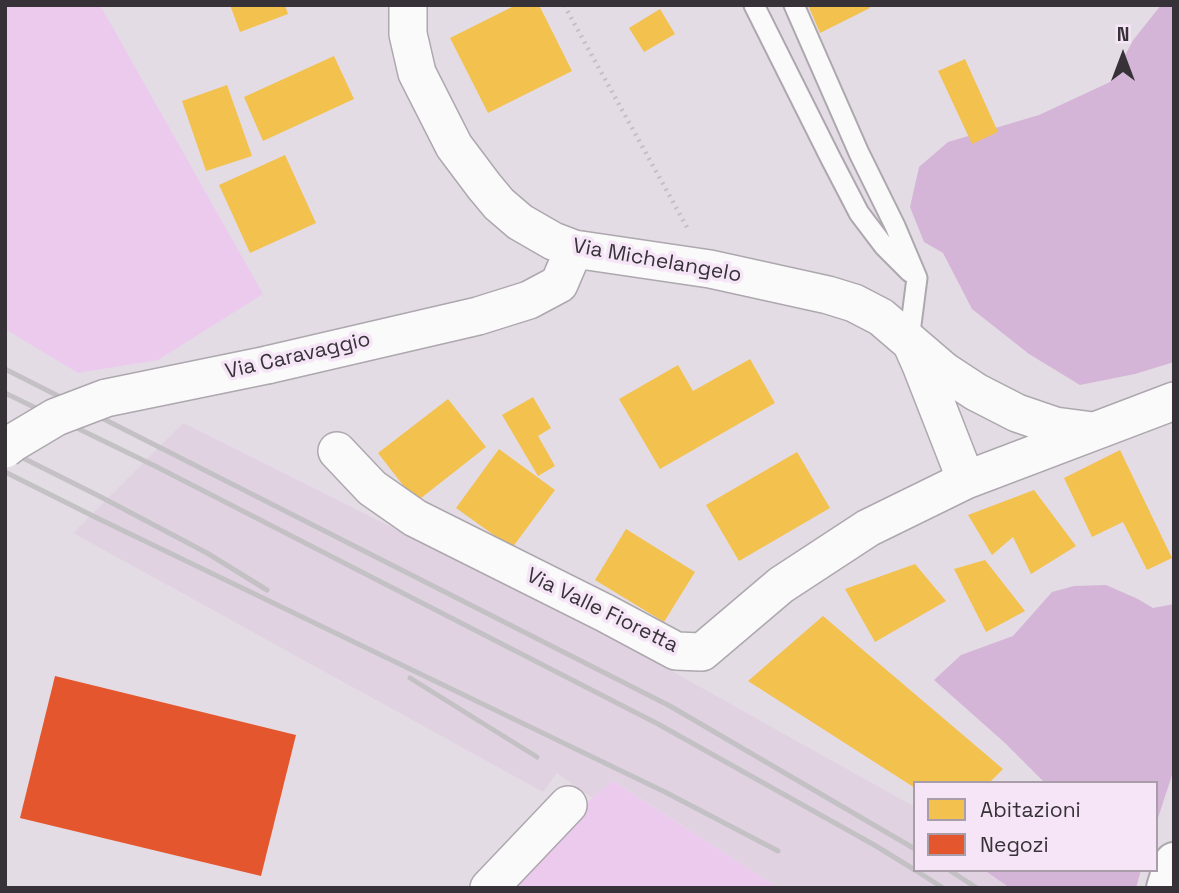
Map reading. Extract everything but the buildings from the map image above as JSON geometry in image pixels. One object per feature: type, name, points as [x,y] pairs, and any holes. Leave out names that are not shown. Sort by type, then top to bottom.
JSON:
[{"type":"street","name":"Via Michelangelo","points":[[408,5],[408,34],[417,73],[454,146],[499,204],[520,222],[553,241],[574,249],[710,269],[854,303],[881,317],[944,371],[976,392],[1017,413],[1055,426],[1093,430]]},
{"type":"street","name":"Via Caravaggio","points":[[5,449],[55,417],[106,398],[267,365],[478,316],[529,300],[559,284],[574,249]]},
{"type":"street","name":"Via Michelangelo","points":[[909,340],[966,480]]},
{"type":"street","name":"Via Valle Fioretta","points":[[337,451],[372,488],[415,518],[676,651],[702,652],[781,585],[868,528],[966,480],[1174,401]]},
{"type":"street","points":[[489,888],[568,805]]},
{"type":"lane","points":[[754,5],[859,213],[884,246],[917,278]]},
{"type":"lane","points":[[794,5],[917,278],[909,340]]},
{"type":"path","points":[[564,5],[710,269]]},
{"type":"shaded area","points":[[5,5],[100,5],[263,294],[158,360],[78,373],[5,329]]},
{"type":"shaded area","points":[[1161,5],[1174,5],[1174,362],[1135,374],[1080,385],[1029,354],[972,309],[943,253],[924,242],[910,207],[919,167],[948,142],[1039,115],[1110,82],[1134,39]]},
{"type":"shaded area","points":[[183,423],[607,635],[913,806],[913,872],[987,872],[1010,888],[778,888],[614,781],[592,798],[557,773],[543,792],[73,533]]},
{"type":"shaded area","points":[[1106,585],[1153,608],[1174,604],[1174,769],[1158,818],[1158,781],[1043,781],[934,680],[961,655],[1013,636],[1052,592],[1074,586]]},
{"type":"shaded area","points":[[613,781],[778,888],[510,888],[592,798]]},
{"type":"shaded area","points":[[987,872],[1140,872],[1136,888],[1010,888]]},
{"type":"railway","points":[[5,369],[670,706],[913,848]]},
{"type":"railway","points":[[5,393],[157,467],[658,724],[913,869]]},
{"type":"railway","points":[[5,449],[207,553],[267,590]]},
{"type":"railway","points":[[5,472],[665,792],[778,851]]},
{"type":"railway","points":[[410,678],[537,757]]},
{"type":"railway","points":[[918,872],[943,888]]},
{"type":"railway","points":[[952,872],[977,888]]}]
